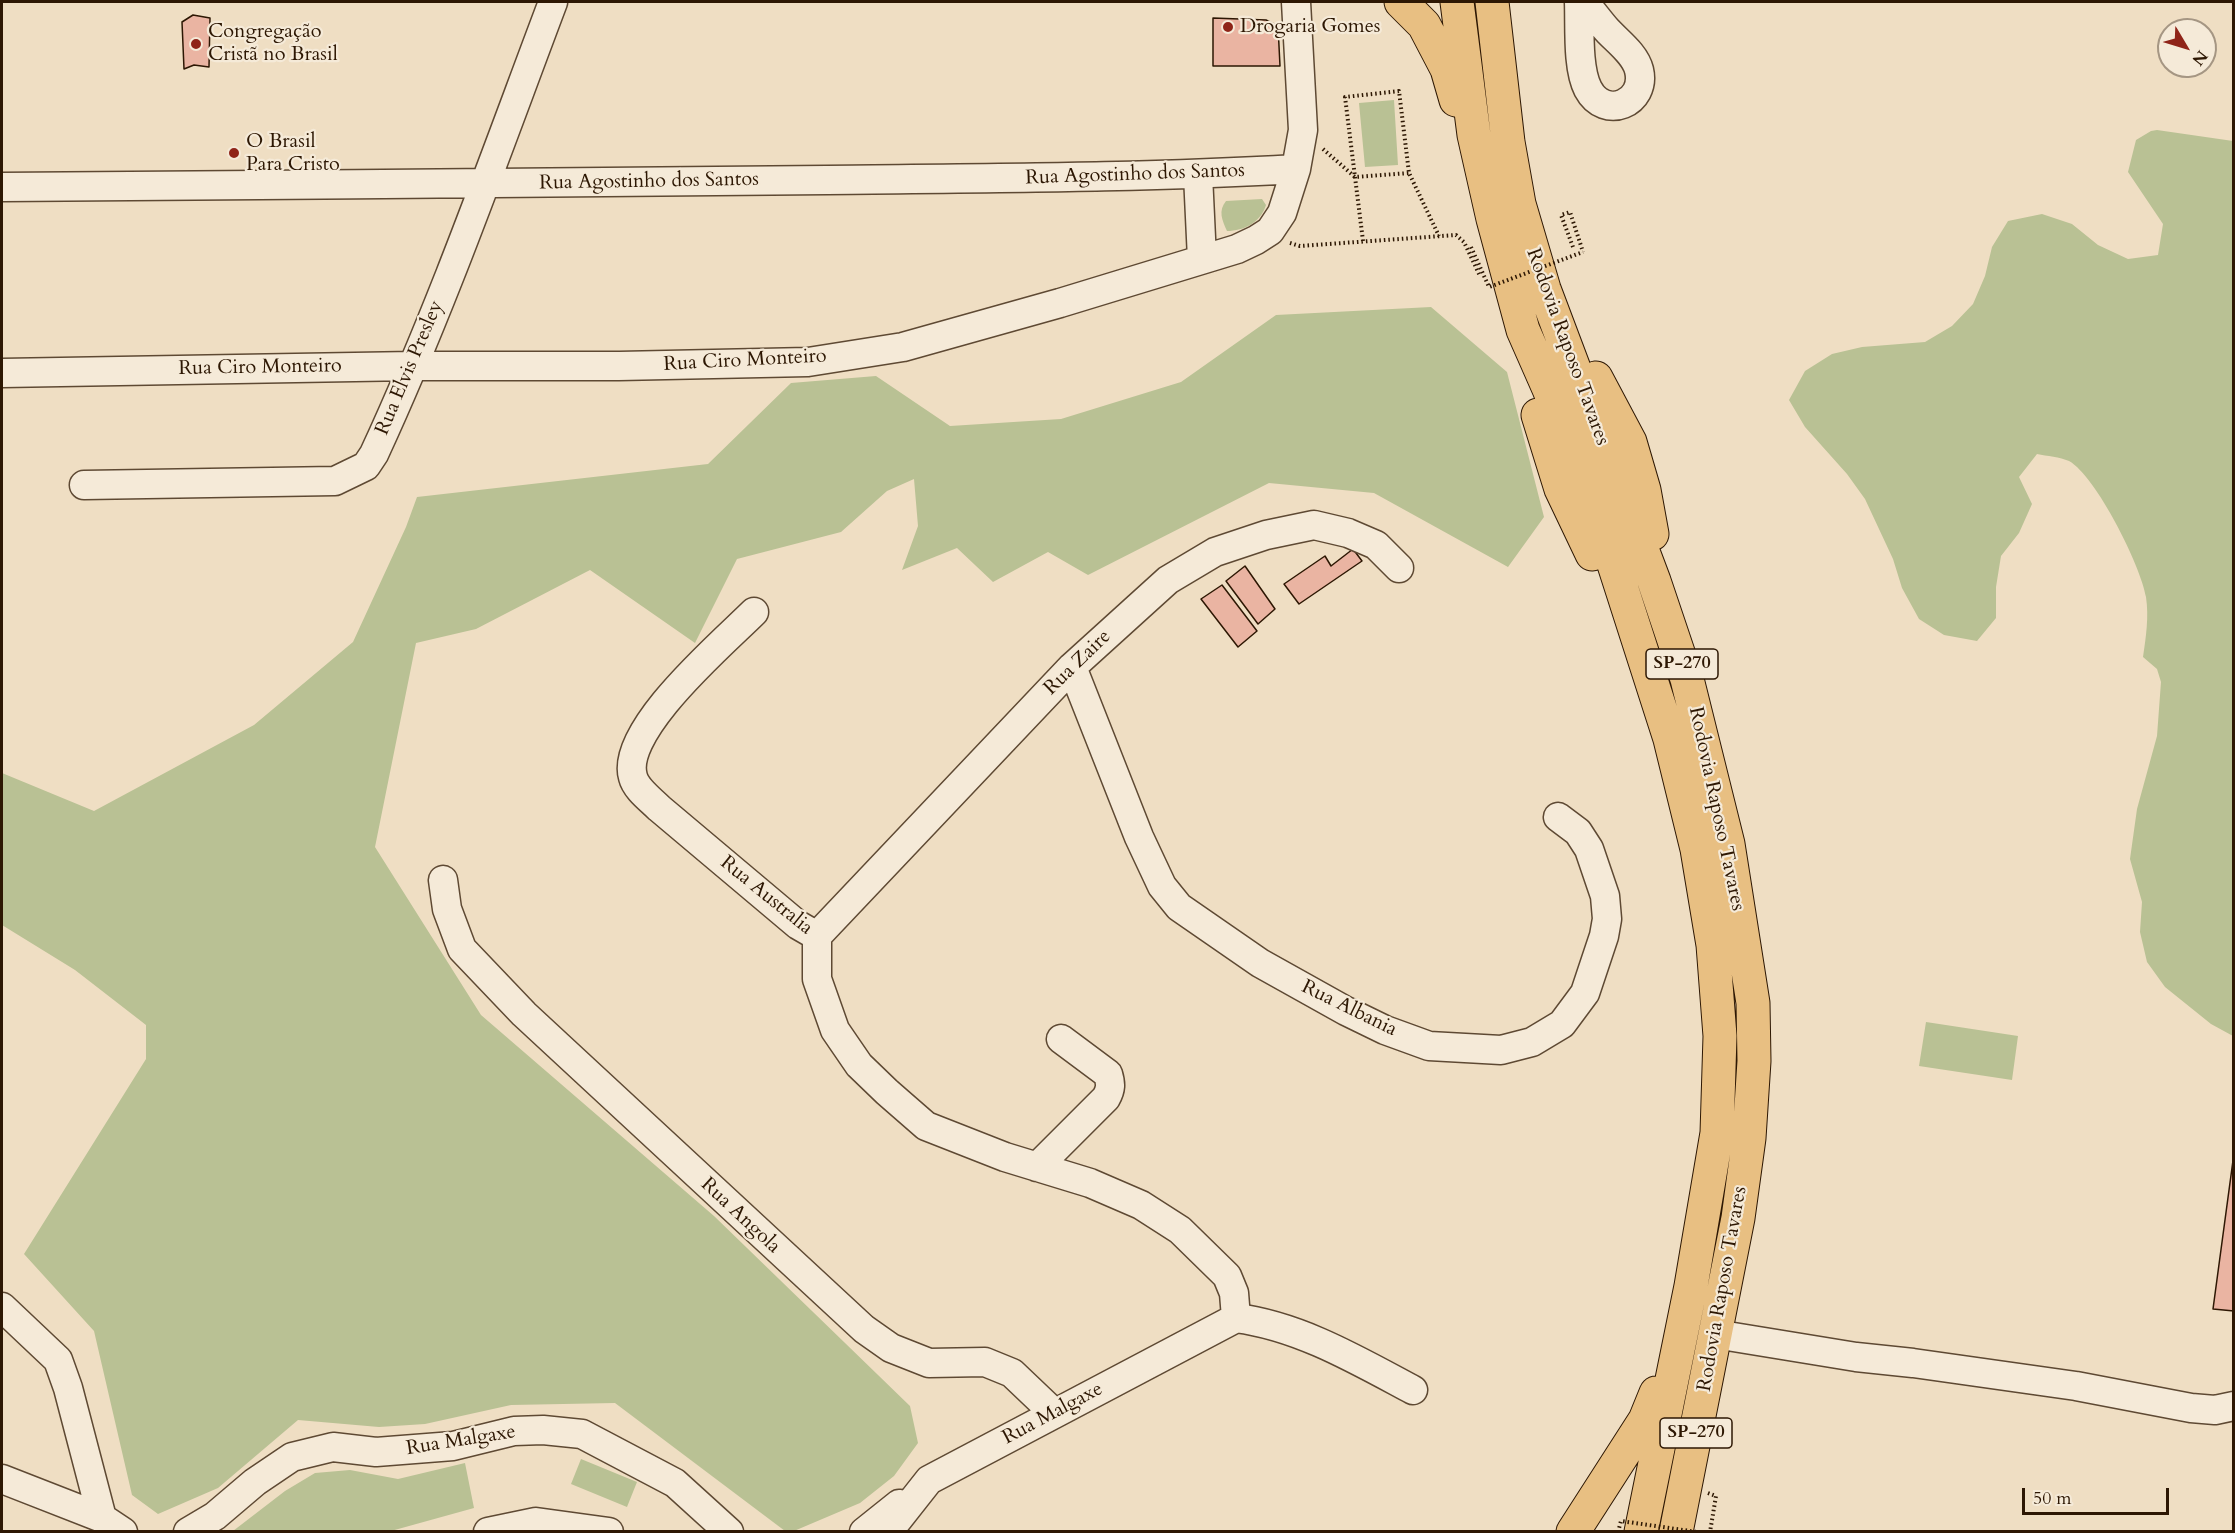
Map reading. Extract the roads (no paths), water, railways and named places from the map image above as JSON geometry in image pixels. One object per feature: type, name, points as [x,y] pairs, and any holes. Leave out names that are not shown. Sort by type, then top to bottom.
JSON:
[{"type":"highway","points":[[1401,2],[1424,25],[1447,69],[1468,135],[1479,191],[1493,219]]},
{"type":"highway","name":"Rodovia Raposo Tavares","points":[[1457,2],[1474,135],[1493,219],[1523,330],[1550,389],[1600,521],[1670,739],[1697,849],[1713,945],[1720,1036],[1717,1133],[1691,1286],[1641,1532]]},
{"type":"highway","name":"Rodovia Raposo Tavares","points":[[1492,2],[1508,142],[1519,204],[1544,289],[1654,581],[1687,679],[1728,844],[1754,1003],[1754,1061],[1749,1138],[1738,1218],[1676,1532]]},
{"type":"highway","points":[[1573,1532],[1645,1420],[1664,1372],[1691,1286]]},
{"type":"street","name":"Rua Elvis Presley","points":[[84,485],[335,481],[366,466],[374,454],[412,366],[485,184],[553,2]]},
{"type":"street","name":"Rua Ciro Monteiro","points":[[2,373],[808,362],[903,347],[1060,303],[1236,249],[1270,231],[1282,213],[1296,169],[1303,130],[1296,2]]},
{"type":"street","points":[[1579,2],[1582,71],[1589,90],[1600,104],[1612,107],[1629,101],[1640,85],[1638,69],[1631,54],[1584,2]]},
{"type":"street","name":"Rua Agostinho dos Santos","points":[[2,187],[485,184],[1198,175],[1296,169]]},
{"type":"street","points":[[1198,175],[1202,259]]},
{"type":"street","name":"Rua Zaire","points":[[817,936],[1072,667],[1168,580],[1215,552],[1266,535],[1314,525],[1348,533],[1376,545],[1399,568]]},
{"type":"street","name":"Rua Australia","points":[[754,612],[665,701],[642,732],[633,752],[633,778],[659,808],[798,925],[817,936],[817,979],[835,1030],[859,1065],[926,1126],[966,1143],[1090,1183],[1141,1205],[1180,1230],[1227,1276],[1234,1293],[1236,1318]]},
{"type":"street","name":"Rua Albania","points":[[1072,667],[1139,837],[1162,886],[1179,907],[1260,963],[1346,1011],[1385,1030],[1429,1046],[1500,1050],[1532,1042],[1562,1024],[1585,993],[1604,936],[1607,918],[1605,896],[1589,849],[1578,832],[1558,817]]},
{"type":"street","name":"Rua Angola","points":[[443,880],[447,909],[462,949],[524,1014],[864,1329],[891,1348],[929,1363],[985,1362],[1012,1373],[1054,1413]]},
{"type":"street","points":[[1037,1167],[1106,1098],[1110,1090],[1111,1082],[1108,1074],[1060,1039]]},
{"type":"street","points":[[2,1307],[58,1360],[112,1525]]},
{"type":"street","points":[[1236,1318],[1260,1321],[1298,1334],[1353,1358],[1413,1390]]},
{"type":"street","name":"Rua Malgaxe","points":[[888,1532],[929,1480],[1236,1318]]},
{"type":"street","points":[[1715,1334],[1856,1357],[2076,1386],[2191,1408],[2215,1410],[2234,1406]]},
{"type":"street","name":"Rua Malgaxe","points":[[188,1532],[215,1516],[255,1482],[292,1457],[333,1447],[376,1452],[453,1446],[514,1431],[543,1430],[582,1434],[675,1483],[729,1532]]},
{"type":"street","points":[[2,1479],[112,1525]]},
{"type":"street","points":[[864,1532],[929,1480]]},
{"type":"street","points":[[488,1532],[536,1522],[609,1532]]},
{"type":"place","name":"Drogaria Gomes","points":[[1228,27]]},
{"type":"place","name":"Congregação Cristã no Brasil","points":[[196,44]]},
{"type":"place","name":"O Brasil Para Cristo","points":[[234,153]]}]
